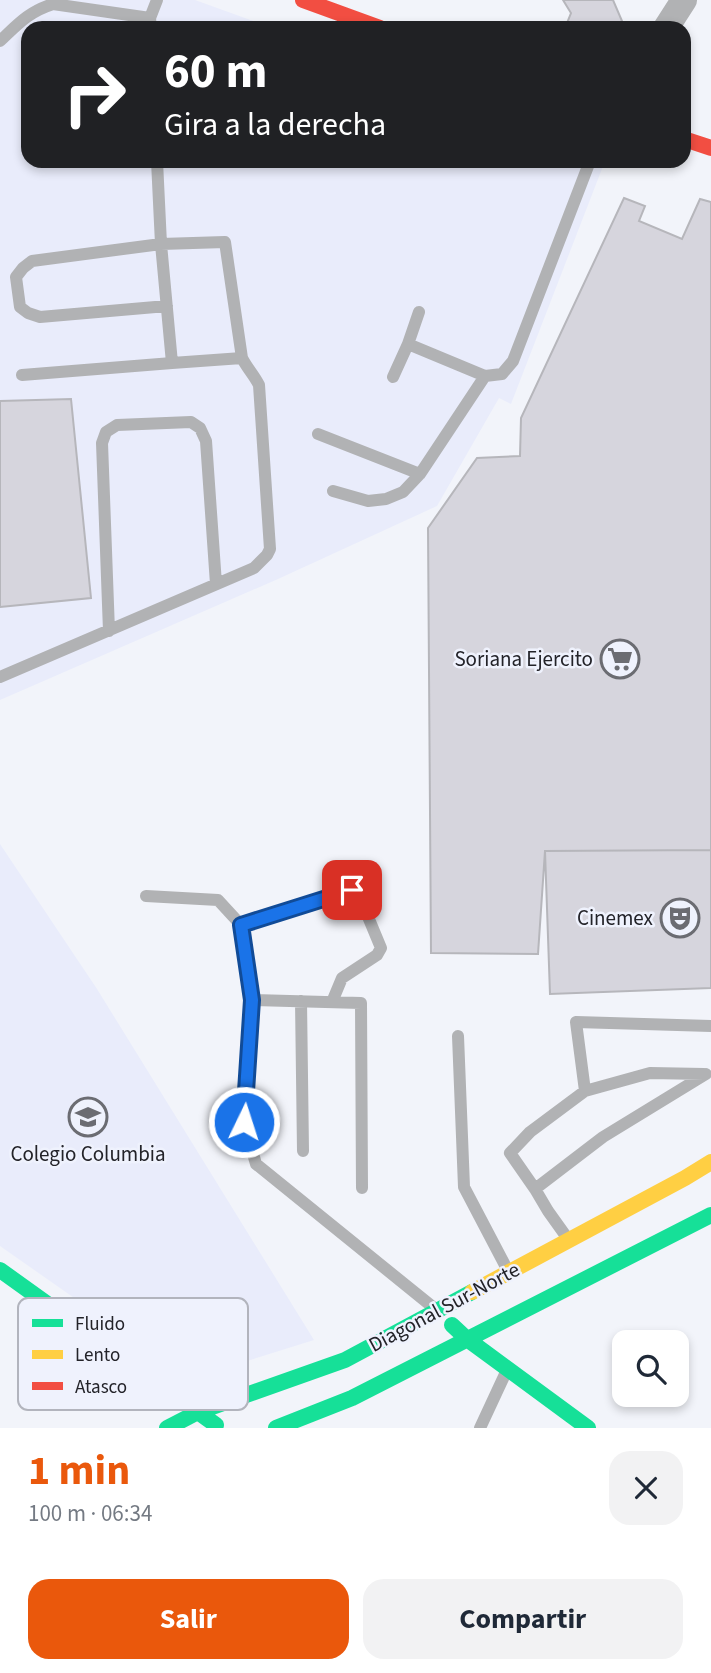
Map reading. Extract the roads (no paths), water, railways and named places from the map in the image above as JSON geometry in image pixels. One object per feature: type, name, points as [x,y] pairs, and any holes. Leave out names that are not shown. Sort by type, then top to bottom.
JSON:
[{"type":"street","points":[[303,0],[354,13],[368,21]]},
{"type":"street","points":[[670,21],[684,0]]},
{"type":"street","points":[[691,141],[711,148]]},
{"type":"street","name":"Diagonal Sur-Norte","points":[[248,1395],[345,1360],[711,1162]]},
{"type":"street","name":"Diagonal Sur-Norte","points":[[276,1428],[352,1398],[711,1215]]},
{"type":"street","points":[[0,1270],[39,1298]]},
{"type":"street","points":[[437,1311],[467,1339],[588,1428]]},
{"type":"street","points":[[195,1410],[219,1428]]},
{"type":"street","name":"Diagonal Sur-Norte","points":[[167,1428],[204,1410]]},
{"type":"lane","points":[[151,21],[157,0]]},
{"type":"lane","points":[[21,21],[38,9],[53,4],[105,6],[145,21]]},
{"type":"lane","points":[[0,41],[21,21]]},
{"type":"lane","points":[[157,168],[172,363]]},
{"type":"lane","points":[[408,344],[485,376],[502,374],[513,361],[587,168]]},
{"type":"lane","points":[[0,677],[254,568],[270,549],[259,385],[242,358],[225,242],[161,244],[32,261],[16,277],[20,307],[40,317],[167,306]]},
{"type":"lane","points":[[393,377],[419,312]]},
{"type":"lane","points":[[22,375],[242,358]]},
{"type":"lane","points":[[333,491],[368,501],[386,499],[403,492],[420,474],[485,376]]},
{"type":"lane","points":[[110,631],[102,443],[106,432],[117,425],[191,422],[200,428],[206,441],[216,584]]},
{"type":"lane","points":[[318,434],[420,474]]},
{"type":"lane","points":[[241,925],[352,890],[359,895],[381,948],[377,955],[342,978],[332,1002]]},
{"type":"lane","points":[[146,897],[218,900],[241,925],[252,1000],[244,1122],[256,1164],[437,1311]]},
{"type":"lane","points":[[252,1000],[361,1003],[362,1188]]},
{"type":"lane","points":[[301,1002],[303,1151]]},
{"type":"lane","points":[[585,1091],[576,1022],[711,1026]]},
{"type":"lane","points":[[458,1037],[464,1186],[509,1272]]},
{"type":"lane","points":[[569,1240],[510,1153],[530,1132],[585,1091],[650,1073],[709,1073]]},
{"type":"lane","points":[[535,1189],[603,1137],[709,1073]]},
{"type":"lane","points":[[480,1428],[507,1368]]},
{"type":"place","name":"Soriana Ejercito","points":[[620,659]]},
{"type":"place","name":"Cinemex","points":[[680,918]]},
{"type":"place","name":"Colegio Columbia","points":[[88,1117]]}]
